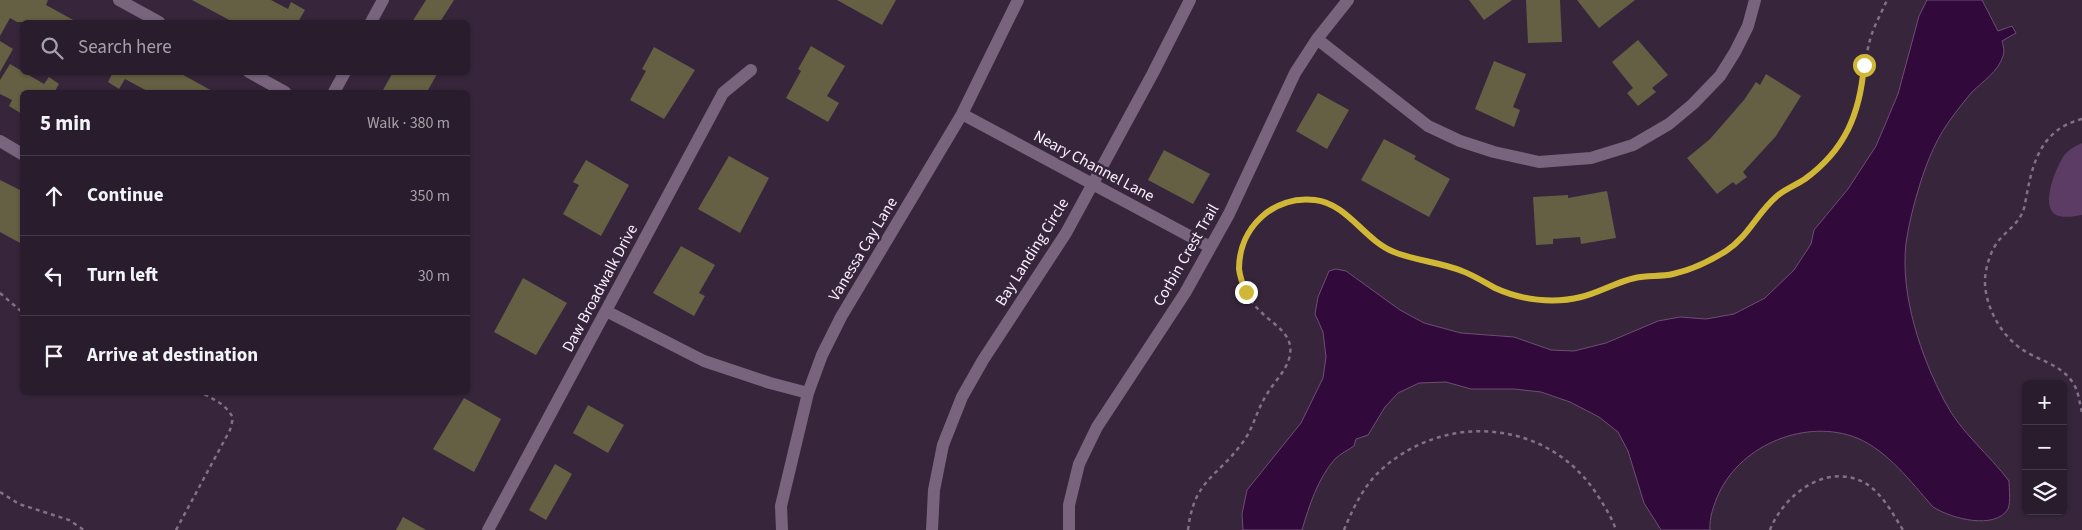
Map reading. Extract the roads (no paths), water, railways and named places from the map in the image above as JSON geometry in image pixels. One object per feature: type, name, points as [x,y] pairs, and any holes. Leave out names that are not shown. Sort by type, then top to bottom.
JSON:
[{"type":"street","points":[[119,0],[155,20]]},
{"type":"street","points":[[372,20],[383,0]]},
{"type":"street","name":"Vanessa Cay Lane","points":[[782,530],[781,506],[808,393],[822,356],[841,317],[962,114],[1018,0]]},
{"type":"street","name":"Bay Landing Circle","points":[[932,530],[934,490],[943,444],[962,397],[983,360],[1066,233],[1153,73],[1190,0]]},
{"type":"street","name":"Corbin Crest Trail","points":[[1069,530],[1069,506],[1079,464],[1097,427],[1185,293],[1229,214],[1295,73],[1317,39],[1348,0]]},
{"type":"street","points":[[1317,39],[1428,126],[1460,141],[1494,152],[1539,162],[1591,158],[1633,145],[1669,124],[1694,104],[1720,76],[1735,52],[1748,26],[1755,0]]},
{"type":"street","name":"Daw Broadwalk Drive","points":[[488,530],[724,93],[751,70]]},
{"type":"street","points":[[254,75],[281,90]]},
{"type":"street","points":[[335,90],[343,75]]},
{"type":"street","name":"Neary Channel Lane","points":[[962,114],[1210,248]]},
{"type":"street","points":[[0,141],[20,153]]},
{"type":"street","points":[[606,311],[704,360],[770,383],[808,393]]}]
